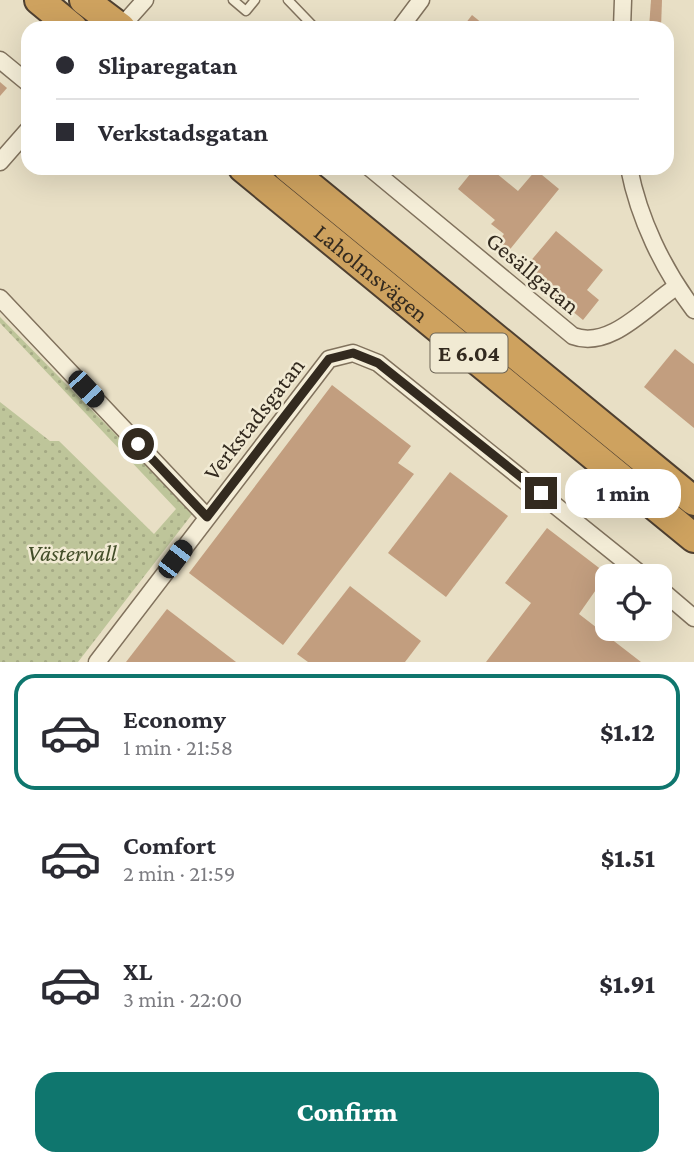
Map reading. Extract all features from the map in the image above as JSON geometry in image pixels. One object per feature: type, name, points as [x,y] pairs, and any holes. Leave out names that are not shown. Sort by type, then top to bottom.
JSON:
[{"type":"highway","points":[[39,0],[64,21]]},
{"type":"highway","points":[[84,0],[112,21]]},
{"type":"highway","name":"Laholmsvägen","points":[[252,175],[694,538]]},
{"type":"highway","name":"Laholmsvägen","points":[[297,175],[694,501]]},
{"type":"street","points":[[127,21],[145,0]]},
{"type":"street","points":[[405,21],[421,0]]},
{"type":"street","points":[[622,21],[623,0]]},
{"type":"street","points":[[0,60],[21,77]]},
{"type":"street","points":[[0,162],[21,138]]},
{"type":"street","name":"Gesällgatan","points":[[378,175],[573,336],[585,340],[607,336],[676,287]]},
{"type":"street","points":[[631,175],[650,236],[676,287],[694,310]]},
{"type":"street","points":[[0,298],[207,517]]},
{"type":"street","name":"Verkstadsgatan","points":[[97,662],[329,359],[353,353],[378,363],[628,564]]},
{"type":"street","points":[[672,599],[694,618]]},
{"type":"lane","points":[[233,0],[246,11],[255,0]]},
{"type":"lane","points":[[288,0],[308,21]]},
{"type":"green space","name":"Västervall","points":[[0,317],[193,513],[78,662],[0,662],[0,402],[50,441],[59,441],[154,534],[176,509],[0,323]]},
{"type":"building","points":[[651,0],[662,0],[661,21],[650,21]]},
{"type":"building","points":[[472,15],[479,21],[467,21]]},
{"type":"building","points":[[0,82],[7,88],[0,96]]},
{"type":"building","points":[[469,175],[499,175],[518,191],[532,175],[542,175],[559,189],[507,253],[496,244],[504,234],[491,224],[495,220],[458,189]]},
{"type":"building","points":[[556,231],[603,270],[587,290],[599,300],[583,320],[523,270]]},
{"type":"building","points":[[675,349],[694,364],[694,428],[644,387]]},
{"type":"building","points":[[332,385],[411,446],[398,463],[414,474],[283,645],[189,573]]},
{"type":"building","points":[[450,472],[508,516],[446,597],[388,553]]},
{"type":"building","points":[[547,528],[595,565],[595,591],[579,614],[595,626],[595,641],[614,641],[641,662],[486,662],[531,603],[505,583]]},
{"type":"building","points":[[350,586],[421,641],[405,662],[308,662],[297,654]]},
{"type":"building","points":[[167,609],[236,662],[126,662]]},
{"type":"route","points":[[138,444],[207,517],[329,359],[353,353],[378,363],[541,493]]}]
